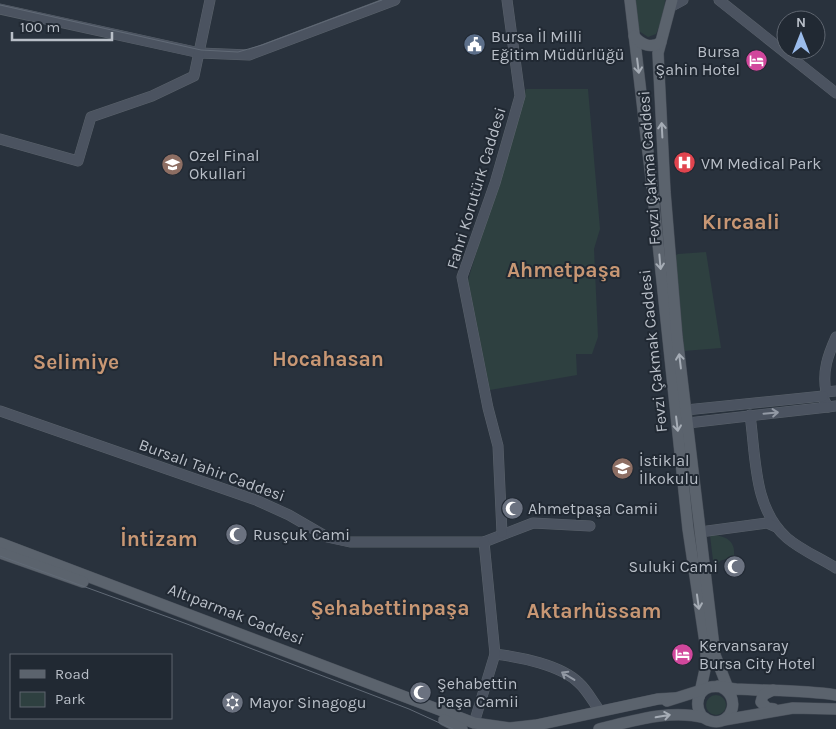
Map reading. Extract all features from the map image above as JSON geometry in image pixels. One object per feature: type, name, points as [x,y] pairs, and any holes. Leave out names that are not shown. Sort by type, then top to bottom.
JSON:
[{"type":"main road","name":"Fevzi Çakmak Caddesi","points":[[630,0],[688,529],[706,649],[706,665],[714,691],[733,708],[727,718],[722,721]]},
{"type":"main road","name":"Fevzi Çakma Caddesi","points":[[671,6],[658,53],[665,192],[699,529]]},
{"type":"main road","points":[[634,36],[647,45],[654,46],[661,42]]},
{"type":"main road","points":[[699,529],[715,655],[714,691],[698,709],[705,718]]},
{"type":"main road","name":"Altıparmak Caddesi","points":[[0,543],[459,724]]},
{"type":"main road","name":"Altıparmak Caddesi","points":[[0,553],[196,624],[459,724]]},
{"type":"main road","points":[[715,655],[731,678],[741,683],[768,690]]},
{"type":"main road","points":[[768,690],[763,694],[761,702],[767,708],[777,709]]},
{"type":"main road","points":[[524,729],[600,711],[714,691],[768,690],[836,695]]},
{"type":"main road","points":[[549,729],[644,708],[675,698]]},
{"type":"main road","points":[[598,729],[670,714],[684,714],[705,718],[710,721],[722,721],[777,709],[810,707],[836,709]]},
{"type":"main road","points":[[459,724],[474,723],[510,728],[538,725]]},
{"type":"street","points":[[0,139],[78,161],[91,117],[152,96],[194,76],[210,0]]},
{"type":"street","points":[[0,9],[200,53],[249,55],[394,0]]},
{"type":"street","name":"Fahri Korutürk Caddesi","points":[[502,533],[498,446],[488,408],[462,277],[495,183],[520,96],[507,0]]},
{"type":"street","points":[[671,6],[683,0]]},
{"type":"street","points":[[720,1],[835,92]]},
{"type":"street","points":[[835,92],[836,79]]},
{"type":"street","points":[[832,407],[823,401],[828,393],[824,376],[829,352],[836,337]]},
{"type":"street","points":[[686,410],[828,393]]},
{"type":"street","points":[[688,423],[832,407]]},
{"type":"street","name":"Bursalı Tahir Caddesi","points":[[0,411],[256,500],[328,537],[350,542],[484,542],[502,533],[533,523],[590,526]]},
{"type":"street","points":[[750,415],[761,496],[768,517],[795,544],[836,568]]},
{"type":"street","points":[[699,529],[768,517]]},
{"type":"street","points":[[699,529],[767,523],[776,527]]},
{"type":"street","points":[[474,723],[495,654],[484,542]]},
{"type":"street","points":[[495,654],[518,657],[561,671],[579,682],[600,711]]},
{"type":"green space","points":[[634,0],[665,0],[664,14],[656,34],[648,37],[639,31]]},
{"type":"green space","points":[[526,89],[588,89],[600,229],[594,249],[598,337],[592,354],[576,354],[577,375],[490,390],[468,280]]},
{"type":"green space","points":[[706,252],[721,348],[684,351],[675,256],[678,254]]},
{"type":"green space","points":[[710,535],[724,537],[731,542],[734,551],[734,556],[720,561],[714,569]]},
{"type":"green space","points":[[716,695],[723,698],[726,705],[723,712],[716,715],[709,712],[706,705],[709,698]]},
{"type":"tram line","points":[[0,5],[201,50],[238,52],[262,45],[382,0]]},
{"type":"tram line","points":[[0,556],[187,624],[409,709],[453,729]]},
{"type":"place","name":"Bursa İl Milli Eğitim Müdürlüğü","points":[[475,45]]},
{"type":"place","name":"Bursa Şahin Hotel","points":[[756,60]]},
{"type":"place","name":"VM Medical Park","points":[[685,163]]},
{"type":"place","name":"Ozel Final Okullari","points":[[173,164]]},
{"type":"place","name":"İstiklal İlkokulu","points":[[623,469]]},
{"type":"place","name":"Ahmetpaşa Camii","points":[[512,508]]},
{"type":"place","name":"Rusçuk Cami","points":[[237,534]]},
{"type":"place","name":"Suluki Cami","points":[[734,566]]},
{"type":"place","name":"Kervansaray Bursa City Hotel","points":[[683,654]]},
{"type":"place","name":"Şehabettin Paşa Camii","points":[[421,692]]},
{"type":"place","name":"Mayor Sinagogu","points":[[233,702]]},
{"type":"district","name":"Kırcaali","points":[[741,222]]},
{"type":"district","name":"Ahmetpaşa","points":[[564,270]]},
{"type":"district","name":"Hocahasan","points":[[328,359]]},
{"type":"district","name":"Selimiye","points":[[76,362]]},
{"type":"district","name":"İntizam","points":[[159,539]]},
{"type":"district","name":"Şehabettinpaşa","points":[[390,608]]},
{"type":"district","name":"Aktarhüssam","points":[[594,611]]}]
